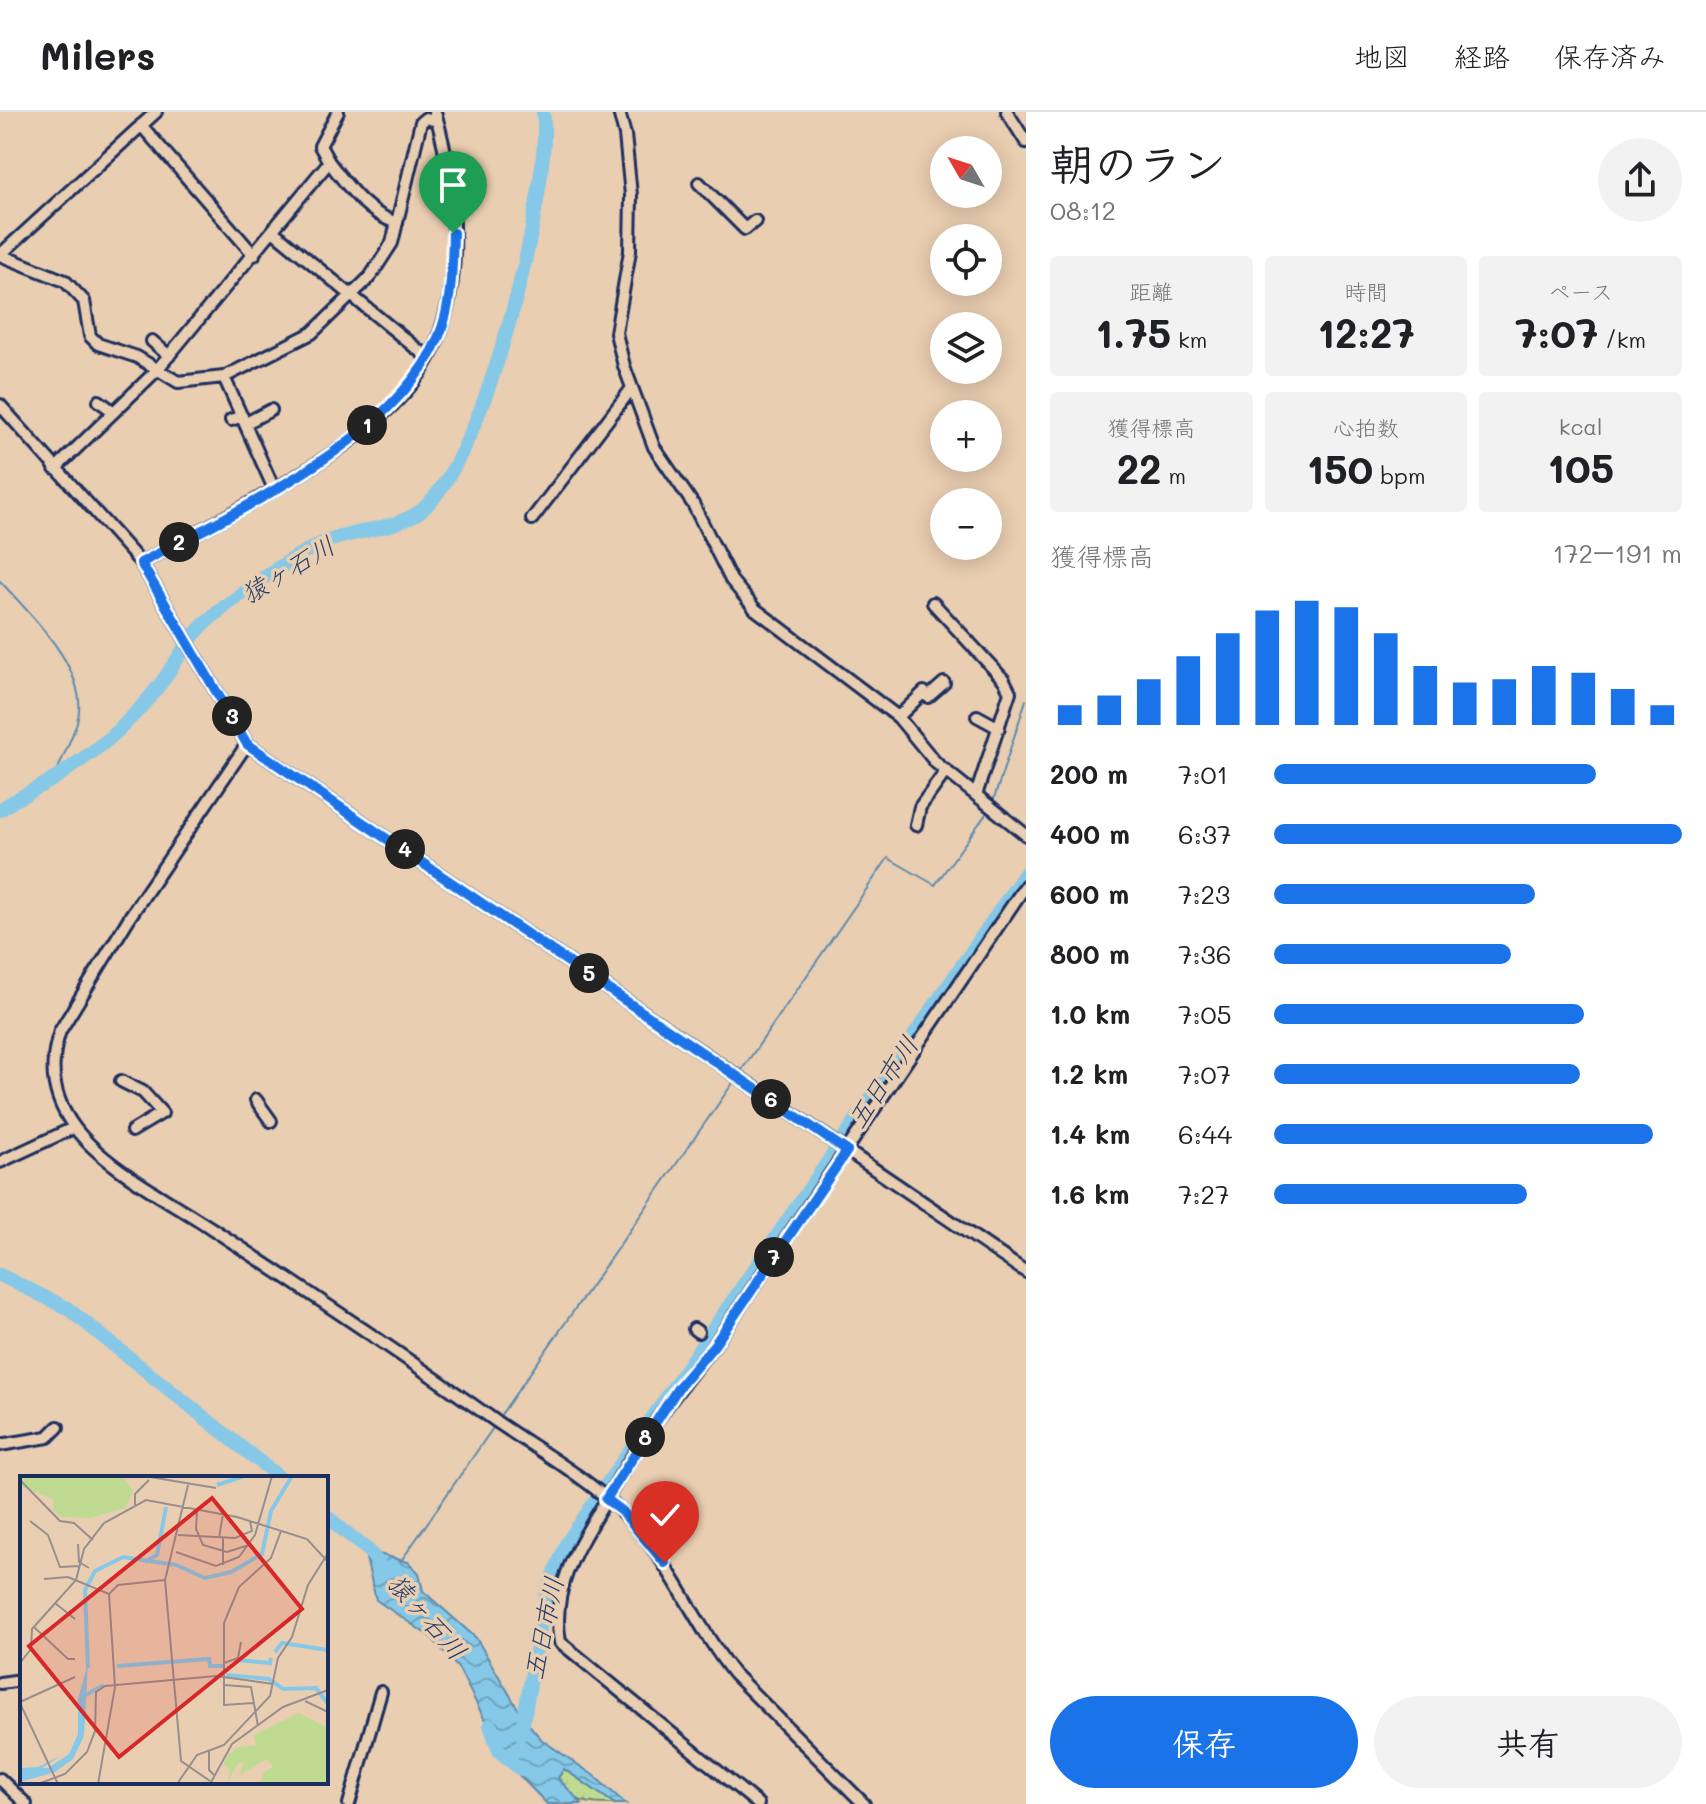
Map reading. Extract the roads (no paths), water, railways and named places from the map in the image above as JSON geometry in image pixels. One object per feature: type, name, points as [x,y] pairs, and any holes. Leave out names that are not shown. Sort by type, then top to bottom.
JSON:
[{"type":"street","points":[[141,563],[317,462],[401,397],[428,358],[445,314],[453,233],[447,160],[436,116],[421,122],[397,223],[385,256],[353,297],[312,333],[224,377],[178,382],[137,357],[98,344],[90,336],[84,301],[65,281],[0,255],[156,112]]},
{"type":"street","points":[[338,112],[320,146],[356,197],[385,219],[397,223]]},
{"type":"street","points":[[619,112],[625,135],[631,195],[630,251],[616,333],[654,447],[693,504],[731,580],[755,609],[898,717],[946,771],[1026,835]]},
{"type":"street","points":[[1007,112],[1026,142]]},
{"type":"street","points":[[141,125],[254,255]]},
{"type":"street","points":[[55,469],[156,371],[329,162]]},
{"type":"street","points":[[699,183],[745,229],[755,221]]},
{"type":"street","points":[[274,232],[428,358]]},
{"type":"street","points":[[152,341],[169,356]]},
{"type":"street","points":[[224,377],[274,489]]},
{"type":"street","points":[[532,519],[632,388]]},
{"type":"street","points":[[99,401],[114,412]]},
{"type":"street","points":[[0,405],[141,563],[247,744],[1026,1272]]},
{"type":"street","points":[[231,420],[244,420],[271,410]]},
{"type":"street","points":[[933,603],[1004,680],[1010,692],[976,795]]},
{"type":"street","points":[[898,717],[924,692],[928,697],[944,683]]},
{"type":"street","points":[[977,716],[999,728]]},
{"type":"street","points":[[247,744],[131,915],[60,1031],[54,1049],[52,1076],[59,1102],[72,1125],[82,1137],[128,1173],[396,1350],[622,1511],[665,1563],[719,1655],[734,1674],[864,1804]]},
{"type":"street","points":[[916,825],[920,807],[946,771]]},
{"type":"street","points":[[758,1804],[560,1642],[559,1599],[568,1566],[605,1498],[678,1388],[715,1344],[1026,885]]},
{"type":"street","points":[[121,1081],[143,1092],[162,1113],[132,1131]]},
{"type":"street","points":[[256,1100],[271,1121]]},
{"type":"street","points":[[0,1162],[71,1129],[72,1125]]},
{"type":"street","points":[[0,1445],[48,1437],[58,1427]]},
{"type":"street","points":[[0,1683],[20,1680]]},
{"type":"street","points":[[349,1804],[381,1692]]},
{"type":"street","points":[[0,1779],[26,1804]]},
{"type":"water","points":[[364,1550],[408,1562],[419,1573],[423,1591],[476,1638],[524,1719],[542,1740],[593,1775],[626,1804],[615,1804],[564,1769],[558,1778],[582,1804],[547,1804],[516,1772],[497,1744],[459,1669],[432,1638],[376,1600]]},
{"type":"waterway","name":"猿ヶ石川","points":[[0,810],[52,780],[111,737],[152,694],[198,631],[251,587],[295,557],[323,543],[405,520],[416,514],[441,489],[465,445],[488,389],[508,326],[537,200],[543,149],[543,112]]},
{"type":"waterway","points":[[0,581],[42,627],[67,664],[76,684],[79,703],[77,722],[54,779]]},
{"type":"waterway","points":[[993,802],[1026,700]]},
{"type":"waterway","points":[[741,1071],[888,858],[935,885],[988,811]]},
{"type":"waterway","name":"五日市川","points":[[521,1734],[546,1595],[566,1544],[1026,872]]},
{"type":"waterway","points":[[498,1419],[735,1080]]},
{"type":"waterway","name":"猿ヶ石川","points":[[0,1275],[67,1308],[277,1476]]},
{"type":"waterway","points":[[401,1561],[495,1425]]},
{"type":"waterway","name":"猿ヶ石川","points":[[328,1518],[369,1551],[381,1567]]},
{"type":"waterway","name":"猿ヶ石川","points":[[490,1725],[499,1751],[520,1769]]}]
